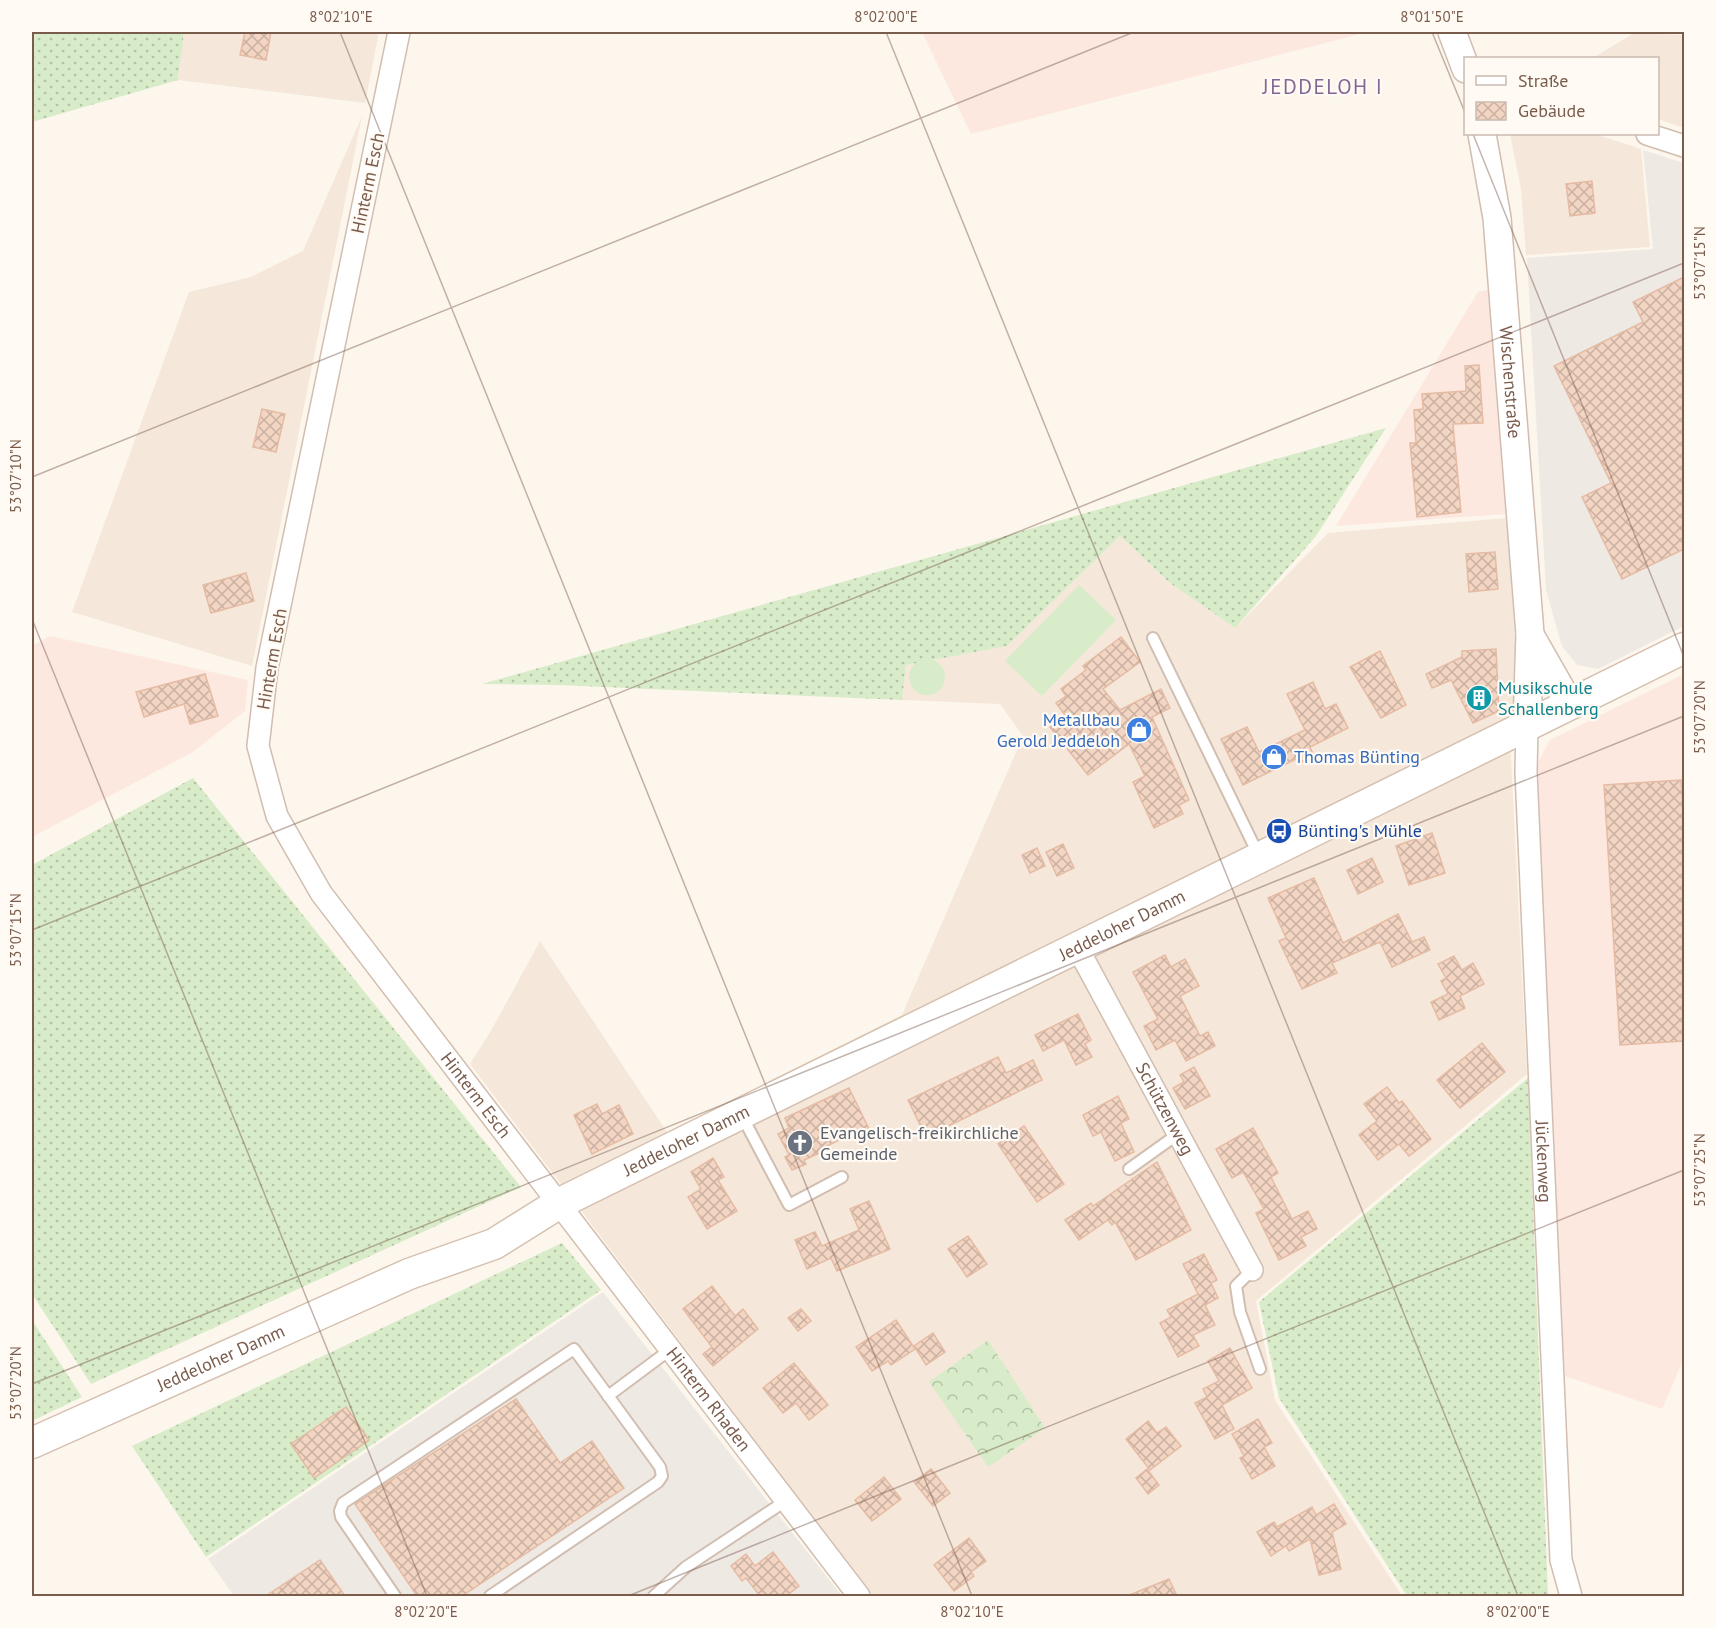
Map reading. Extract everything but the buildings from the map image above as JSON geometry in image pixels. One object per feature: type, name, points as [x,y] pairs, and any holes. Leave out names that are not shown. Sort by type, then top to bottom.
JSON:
[{"type":"main road","name":"Jeddeloher Damm","points":[[32,1443],[409,1274],[494,1244],[558,1204],[1684,648]]},
{"type":"street","name":"Hinterm Esch","points":[[399,32],[267,668],[258,746],[277,816],[321,893],[558,1204]]},
{"type":"street","points":[[1452,32],[1464,64]]},
{"type":"street","name":"Wischenstraße","points":[[1482,135],[1497,218],[1530,634],[1527,726]]},
{"type":"street","points":[[1650,135],[1684,146]]},
{"type":"street","name":"Wischenstraße","points":[[1530,634],[1570,705]]},
{"type":"street","name":"Jückenweg","points":[[1527,726],[1526,772],[1561,1560],[1571,1596]]},
{"type":"street","name":"Schützenweg","points":[[1077,947],[1252,1270]]},
{"type":"street","name":"Hinterm Rhaden","points":[[558,1204],[788,1500],[859,1596]]},
{"type":"lane","points":[[1153,638],[1260,856]]},
{"type":"lane","points":[[741,1113],[789,1204],[842,1177]]},
{"type":"lane","points":[[1129,1169],[1178,1134]]},
{"type":"lane","points":[[1252,1270],[1236,1286],[1240,1312],[1260,1369]]},
{"type":"lane","points":[[608,1396],[671,1349]]},
{"type":"lane","points":[[395,1596],[341,1517],[340,1511],[343,1503],[574,1350],[660,1467],[662,1476],[658,1482],[490,1596]]},
{"type":"lane","points":[[654,1596],[686,1567],[788,1500]]},
{"type":"shaded area","points":[[184,32],[379,32],[365,103],[178,80]]},
{"type":"shaded area","points":[[922,32],[1368,32],[971,134]]},
{"type":"shaded area","points":[[1634,33],[1684,35],[1684,128],[1659,119],[1659,57],[1595,57]]},
{"type":"shaded area","points":[[362,116],[252,666],[72,612],[189,292],[251,277],[303,251]]},
{"type":"shaded area","points":[[1510,135],[1598,135],[1641,149],[1650,247],[1526,255],[1521,189]]},
{"type":"shaded area","points":[[1643,150],[1684,163],[1684,626],[1598,669],[1577,665],[1562,646],[1546,590],[1527,258],[1653,249]]},
{"type":"shaded area","points":[[1488,290],[1506,514],[1336,526],[1478,292]]},
{"type":"shaded area","points":[[1507,518],[1519,698],[1509,718],[1527,1074],[1256,1301],[1275,1400],[1402,1596],[873,1596],[470,1064],[492,1029],[540,941],[667,1132],[902,1015],[1023,736],[1000,704],[902,700],[906,665],[1007,646],[1120,536],[1170,583],[1235,628],[1328,533]]},
{"type":"shaded area","points":[[50,636],[248,680],[245,711],[193,752],[32,837],[32,646]]},
{"type":"shaded area","points":[[1684,674],[1684,1358],[1662,1409],[1565,1376],[1536,766],[1550,740]]},
{"type":"shaded area","points":[[603,1292],[842,1596],[234,1596],[208,1559]]},
{"type":"green space","points":[[32,32],[184,32],[178,80],[32,122]]},
{"type":"green space","points":[[1386,428],[1316,536],[1235,628],[1170,583],[1120,536],[1007,646],[906,665],[902,700],[559,685],[482,684]]},
{"type":"green space","points":[[1079,585],[1116,620],[1042,696],[1005,661]]},
{"type":"green space","points":[[927,659],[939,665],[945,677],[939,689],[927,695],[915,689],[909,677],[915,665]]},
{"type":"green space","points":[[193,778],[521,1187],[91,1384],[32,1294],[32,865]]},
{"type":"green space","points":[[1528,1078],[1548,1596],[1407,1596],[1279,1398],[1259,1302]]},
{"type":"green space","points":[[562,1243],[601,1290],[206,1557],[132,1446]]},
{"type":"green space","points":[[32,1320],[82,1397],[32,1421]]},
{"type":"green space","points":[[988,1340],[1045,1428],[988,1467],[929,1382]]},
{"type":"place","name":"Musikschule Schallenberg","points":[[1479,698]]},
{"type":"place","name":"Metallbau Gerold Jeddeloh","points":[[1139,730]]},
{"type":"place","name":"Thomas Bünting","points":[[1274,757]]},
{"type":"place","name":"Bünting's Mühle","points":[[1279,831]]},
{"type":"place","name":"Evangelisch-freikirchliche Gemeinde","points":[[800,1143]]},
{"type":"district","name":"JEDDELOH I","points":[[1323,87]]}]
